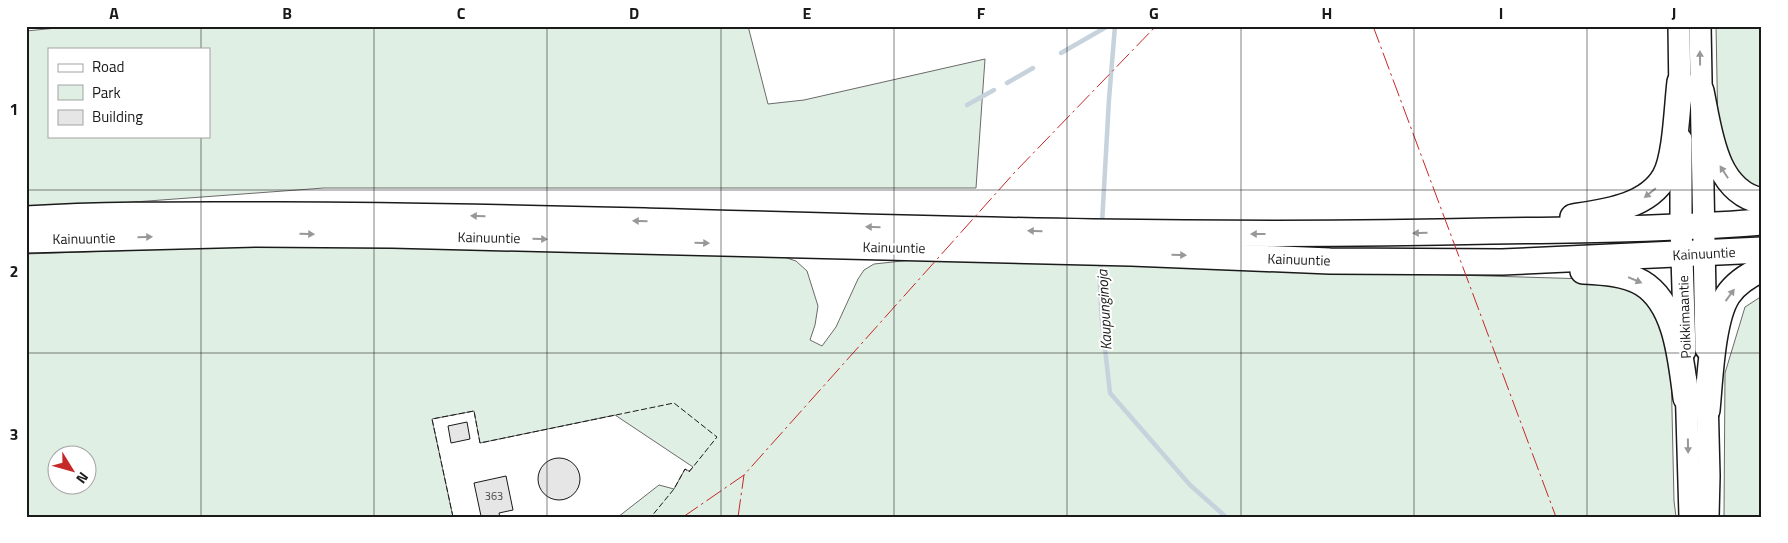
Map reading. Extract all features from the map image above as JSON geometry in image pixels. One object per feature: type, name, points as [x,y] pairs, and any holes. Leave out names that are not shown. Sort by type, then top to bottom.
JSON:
[{"type":"highway","points":[[1690,86],[1721,169],[1743,194],[1762,201]]},
{"type":"highway","points":[[1469,232],[1596,214],[1642,199],[1657,188],[1665,176],[1690,86]]},
{"type":"highway","name":"Kainuuntie","points":[[26,219],[192,215],[464,216],[798,226],[1084,242]]},
{"type":"highway","name":"Kainuuntie","points":[[26,240],[256,234],[1131,243],[1371,234],[1692,226],[1762,222]]},
{"type":"highway","name":"Kainuuntie","points":[[1131,243],[1330,261],[1502,262],[1762,250]]},
{"type":"highway","points":[[1466,262],[1610,273],[1642,283],[1656,294],[1666,307],[1682,364],[1697,404]]},
{"type":"highway","points":[[1697,404],[1720,310],[1728,295],[1738,284],[1762,269]]},
{"type":"main road","name":"Poikkimaantie","points":[[1679,26],[1690,86],[1697,404],[1690,517]]},
{"type":"main road","name":"Poikkimaantie","points":[[1690,86],[1700,26]]},
{"type":"main road","name":"Poikkimaantie","points":[[1697,404],[1709,476],[1708,517]]},
{"type":"green space","points":[[77,26],[748,26],[768,104],[804,100],[985,59],[976,188],[324,188],[26,210],[26,31]]},
{"type":"green space","points":[[1716,26],[1762,26],[1762,195],[1736,175],[1718,131]]},
{"type":"green space","points":[[250,246],[775,254],[796,261],[807,271],[818,306],[810,340],[822,346],[836,327],[864,270],[874,264],[921,259],[1588,279],[1614,283],[1640,294],[1659,312],[1671,366],[1676,517],[618,517],[659,485],[674,489],[685,469],[689,471],[693,467],[615,415],[480,443],[474,411],[432,419],[453,517],[26,517],[26,254]]},
{"type":"green space","points":[[1762,296],[1762,517],[1724,517],[1725,373],[1745,307]]},
{"type":"building","points":[[467,422],[470,439],[451,443],[448,426]]},
{"type":"building","points":[[555,458],[563,458],[574,464],[580,479],[574,494],[563,500],[555,500],[544,494],[538,483],[538,475],[544,464]]},
{"type":"building","points":[[506,476],[513,510],[499,513],[500,517],[481,516],[474,483]]},
{"type":"waterway","points":[[1061,53],[1108,26]]},
{"type":"waterway","name":"Kaupunginoja","points":[[1102,224],[1115,26]]},
{"type":"waterway","points":[[1007,83],[1033,68]]},
{"type":"waterway","points":[[967,105],[994,90]]},
{"type":"waterway","name":"Kaupunginoja","points":[[1101,260],[1102,322],[1110,393],[1190,485],[1226,517]]},
{"type":"fence","points":[[453,517],[432,419],[474,411],[480,443],[674,403],[717,437],[689,472],[685,469],[674,489],[651,517]]},
{"type":"power","points":[[683,517],[744,475],[1015,172],[1156,26]]},
{"type":"power","points":[[1373,26],[1556,517]]},
{"type":"power","points":[[738,517],[744,475]]}]
